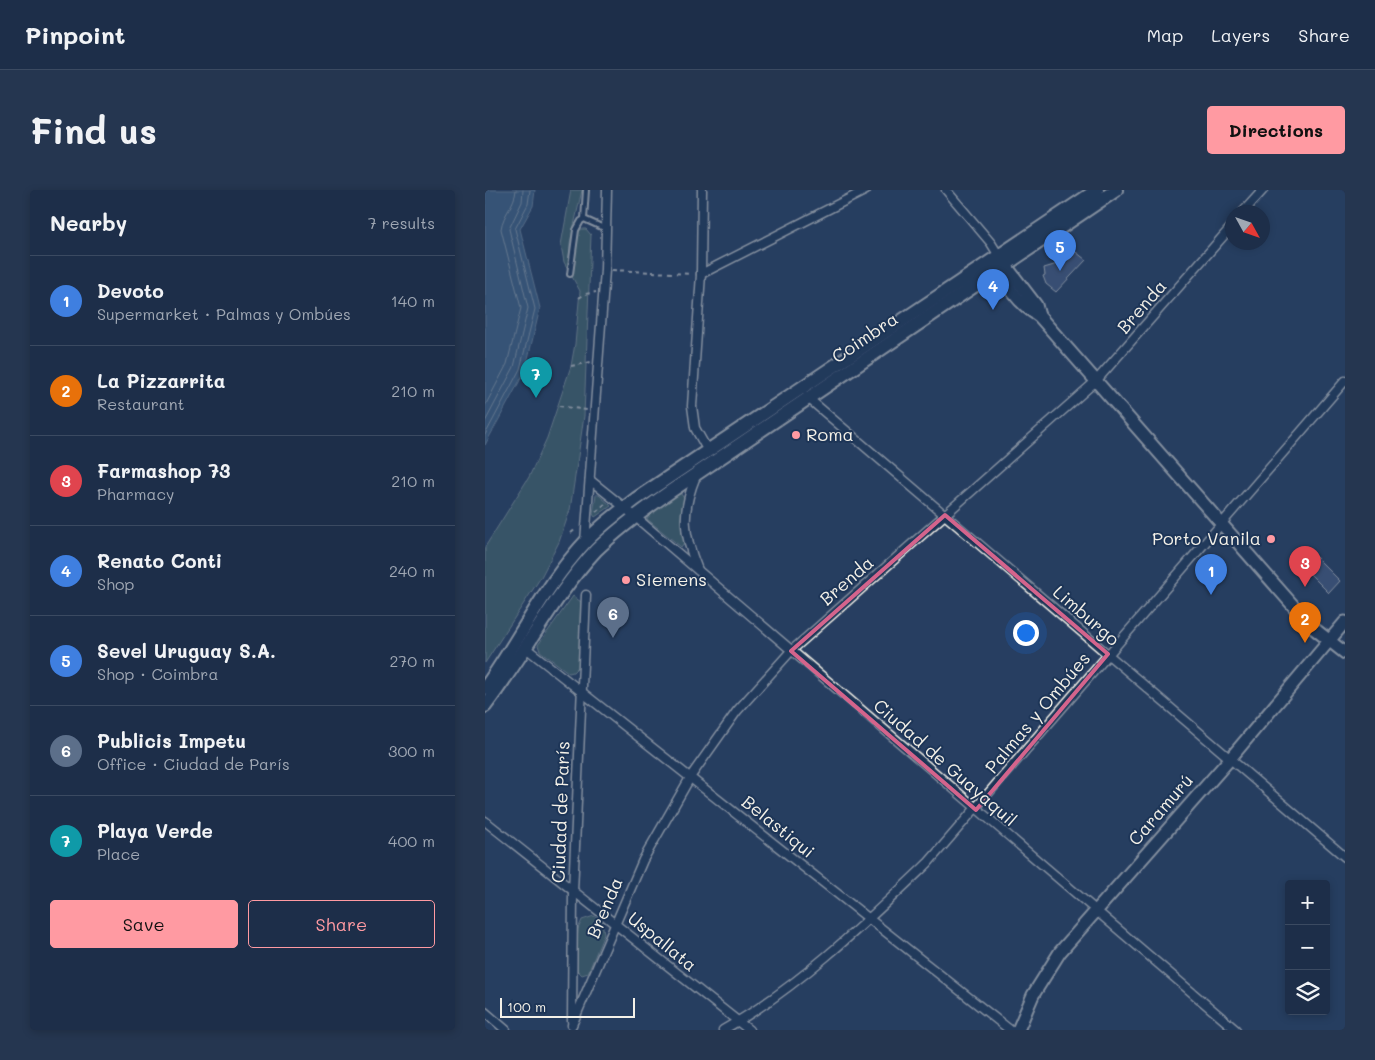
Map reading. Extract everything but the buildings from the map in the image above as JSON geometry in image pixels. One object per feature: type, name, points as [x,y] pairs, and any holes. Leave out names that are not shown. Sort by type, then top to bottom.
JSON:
[{"type":"main road","name":"Coimbra","points":[[485,706],[573,579],[595,551],[635,517],[1001,263],[1097,190]]},
{"type":"main road","name":"Coimbra","points":[[485,688],[523,632],[556,578],[585,542],[625,508],[708,451],[1116,190]]},
{"type":"main road","points":[[1001,263],[1005,282],[1028,310],[1039,316],[1312,627],[1345,653]]},
{"type":"main road","name":"Caramurú","points":[[1018,1030],[1033,995],[1060,952],[1229,760],[1345,622]]},
{"type":"street","points":[[585,542],[605,270],[607,190]]},
{"type":"street","points":[[703,190],[701,274],[692,406],[697,434],[708,451]]},
{"type":"street","points":[[701,274],[866,190]]},
{"type":"street","points":[[946,190],[991,243],[1001,263]]},
{"type":"street","points":[[1249,205],[1263,190]]},
{"type":"street","name":"Brenda","points":[[572,1028],[643,860],[691,776],[737,711],[791,651],[1096,381],[1225,234]]},
{"type":"street","name":"Palmas y Ombúes","points":[[723,1030],[738,1022],[792,982],[869,919],[928,863],[976,810],[1108,654],[1345,382]]},
{"type":"street","name":"Limburgo","points":[[808,398],[1229,760],[1345,857]]},
{"type":"street","points":[[697,474],[689,493],[685,526],[688,547],[699,572]]},
{"type":"street","points":[[590,480],[635,517]]},
{"type":"street","name":"Ciudad de Guayaquil","points":[[635,517],[1236,1030]]},
{"type":"street","name":"Ciudad de París","points":[[572,1028],[573,892],[586,595]]},
{"type":"street","name":"Belastiqui","points":[[526,648],[691,776],[1010,1030]]},
{"type":"street","name":"Uspallata","points":[[485,821],[749,1030]]},
{"type":"street","points":[[485,1012],[506,1030]]},
{"type":"lane","points":[[570,274],[577,230],[584,219],[586,190]]},
{"type":"lane","points":[[584,219],[606,229]]},
{"type":"path","points":[[605,270],[701,274]]},
{"type":"path","points":[[579,298],[585,294],[596,292]]},
{"type":"path","points":[[571,366],[593,362]]},
{"type":"path","points":[[559,406],[590,410]]},
{"type":"highlighted area","points":[[945,515],[1108,654],[976,810],[791,651]]},
{"type":"green space","points":[[571,190],[582,190],[570,243],[569,260],[575,256],[575,236],[581,229],[586,229],[591,235],[584,416],[570,510],[559,542],[541,577],[485,663],[485,547],[529,477],[547,438],[571,366],[575,344],[580,291],[564,262],[561,245]]},
{"type":"green space","points":[[680,493],[684,498],[681,519],[684,543],[681,547],[647,519],[651,512]]},
{"type":"green space","points":[[596,495],[599,495],[611,506],[595,517],[593,514]]},
{"type":"green space","points":[[573,596],[581,602],[579,666],[569,673],[540,651],[538,645]]},
{"type":"green space","points":[[594,916],[602,921],[604,934],[588,973],[582,975],[575,968],[578,929],[582,920]]},
{"type":"water","points":[[485,190],[535,190],[533,206],[520,229],[540,308],[525,371],[485,445]]},
{"type":"place","name":"Sevel Uruguay S.A.","points":[[1060,271]]},
{"type":"place","name":"Renato Conti","points":[[993,310]]},
{"type":"place","name":"Playa Verde","points":[[536,398]]},
{"type":"place","name":"Roma","points":[[796,435]]},
{"type":"place","name":"Porto Vanila","points":[[1271,539]]},
{"type":"place","name":"Siemens","points":[[626,580]]},
{"type":"place","name":"Farmashop 73","points":[[1305,587]]},
{"type":"place","name":"Devoto","points":[[1211,595]]},
{"type":"place","name":"Publicis Impetu","points":[[613,638]]},
{"type":"place","name":"La Pizzarrita","points":[[1305,643]]}]
